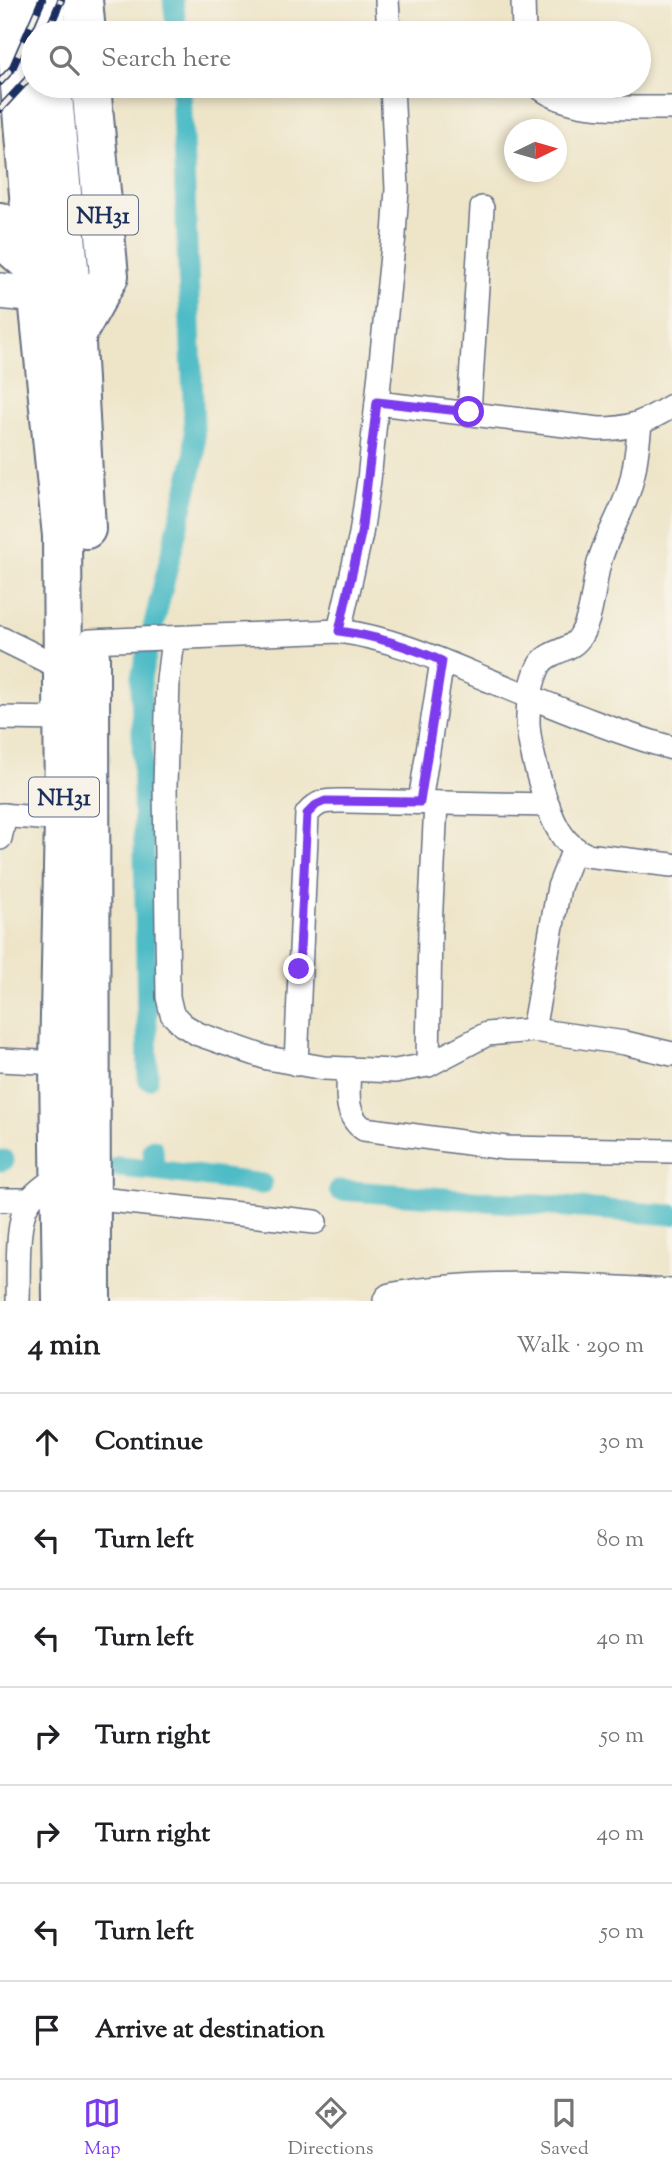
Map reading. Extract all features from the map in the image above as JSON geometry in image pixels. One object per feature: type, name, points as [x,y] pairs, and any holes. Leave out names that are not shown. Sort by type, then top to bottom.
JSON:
[{"type":"highway","points":[[13,0],[21,98]]},
{"type":"highway","points":[[44,0],[47,21]]},
{"type":"highway","points":[[83,0],[85,21]]},
{"type":"highway","points":[[21,98],[36,281]]},
{"type":"highway","points":[[53,98],[75,337]]},
{"type":"highway","name":"NH31","points":[[91,1301],[90,1198],[102,641],[75,337],[109,276],[92,98]]},
{"type":"highway","points":[[0,222],[2,239],[36,281]]},
{"type":"highway","name":"NH31","points":[[36,281],[62,536],[65,670],[59,1063],[62,1301]]},
{"type":"main road","points":[[0,291],[36,281]]},
{"type":"main road","points":[[391,1301],[488,1291],[555,1291],[672,1297]]},
{"type":"street","points":[[387,0],[388,21]]},
{"type":"street","points":[[523,0],[524,21]]},
{"type":"street","points":[[339,631],[361,534],[377,402],[397,189],[393,98]]},
{"type":"street","points":[[560,98],[578,103],[672,108]]},
{"type":"street","points":[[469,412],[482,208]]},
{"type":"street","points":[[377,402],[599,429],[622,429],[640,425],[672,406]]},
{"type":"street","points":[[640,425],[634,472],[627,498],[600,560],[589,615],[581,636],[575,644],[544,660],[538,667],[527,719],[529,740],[552,817],[574,849],[586,855],[672,865]]},
{"type":"street","points":[[102,641],[339,631],[366,635],[407,646],[607,728],[672,748]]},
{"type":"street","points":[[0,638],[65,670]]},
{"type":"street","points":[[169,639],[165,786],[167,997],[172,1014],[183,1025],[198,1034],[267,1058],[349,1069],[395,1071],[428,1065],[488,1034],[533,1030],[625,1043],[672,1054]]},
{"type":"street","points":[[428,1065],[428,803],[442,661]]},
{"type":"street","points":[[0,718],[64,719]]},
{"type":"street","points":[[296,1064],[307,814],[325,801],[548,805]]},
{"type":"street","points":[[0,838],[2,815],[64,820]]},
{"type":"street","points":[[533,1030],[559,887],[574,849]]},
{"type":"street","points":[[0,1060],[59,1063]]},
{"type":"street","points":[[349,1069],[350,1111],[356,1124],[364,1129],[506,1148],[672,1151]]},
{"type":"street","points":[[18,1301],[22,1227],[30,1200],[59,1175]]},
{"type":"street","points":[[90,1198],[315,1222]]},
{"type":"street","points":[[0,1200],[30,1200]]},
{"type":"waterway","points":[[173,0],[176,21]]},
{"type":"waterway","points":[[148,1079],[141,677],[195,455],[181,98]]},
{"type":"waterway","points":[[153,1149],[154,1170],[262,1184]]},
{"type":"waterway","points":[[0,1161],[4,1160]]},
{"type":"waterway","points":[[117,1167],[154,1170]]},
{"type":"waterway","points":[[339,1190],[672,1215]]},
{"type":"railway","points":[[33,21],[42,0]]},
{"type":"railway","points":[[52,21],[61,0]]},
{"type":"railway","points":[[0,82],[12,69],[21,48]]},
{"type":"railway","points":[[0,109],[21,86]]},
{"type":"route","points":[[299,969],[307,814],[325,801],[420,802],[442,661],[407,646],[339,631],[361,534],[377,402],[469,412]]}]
